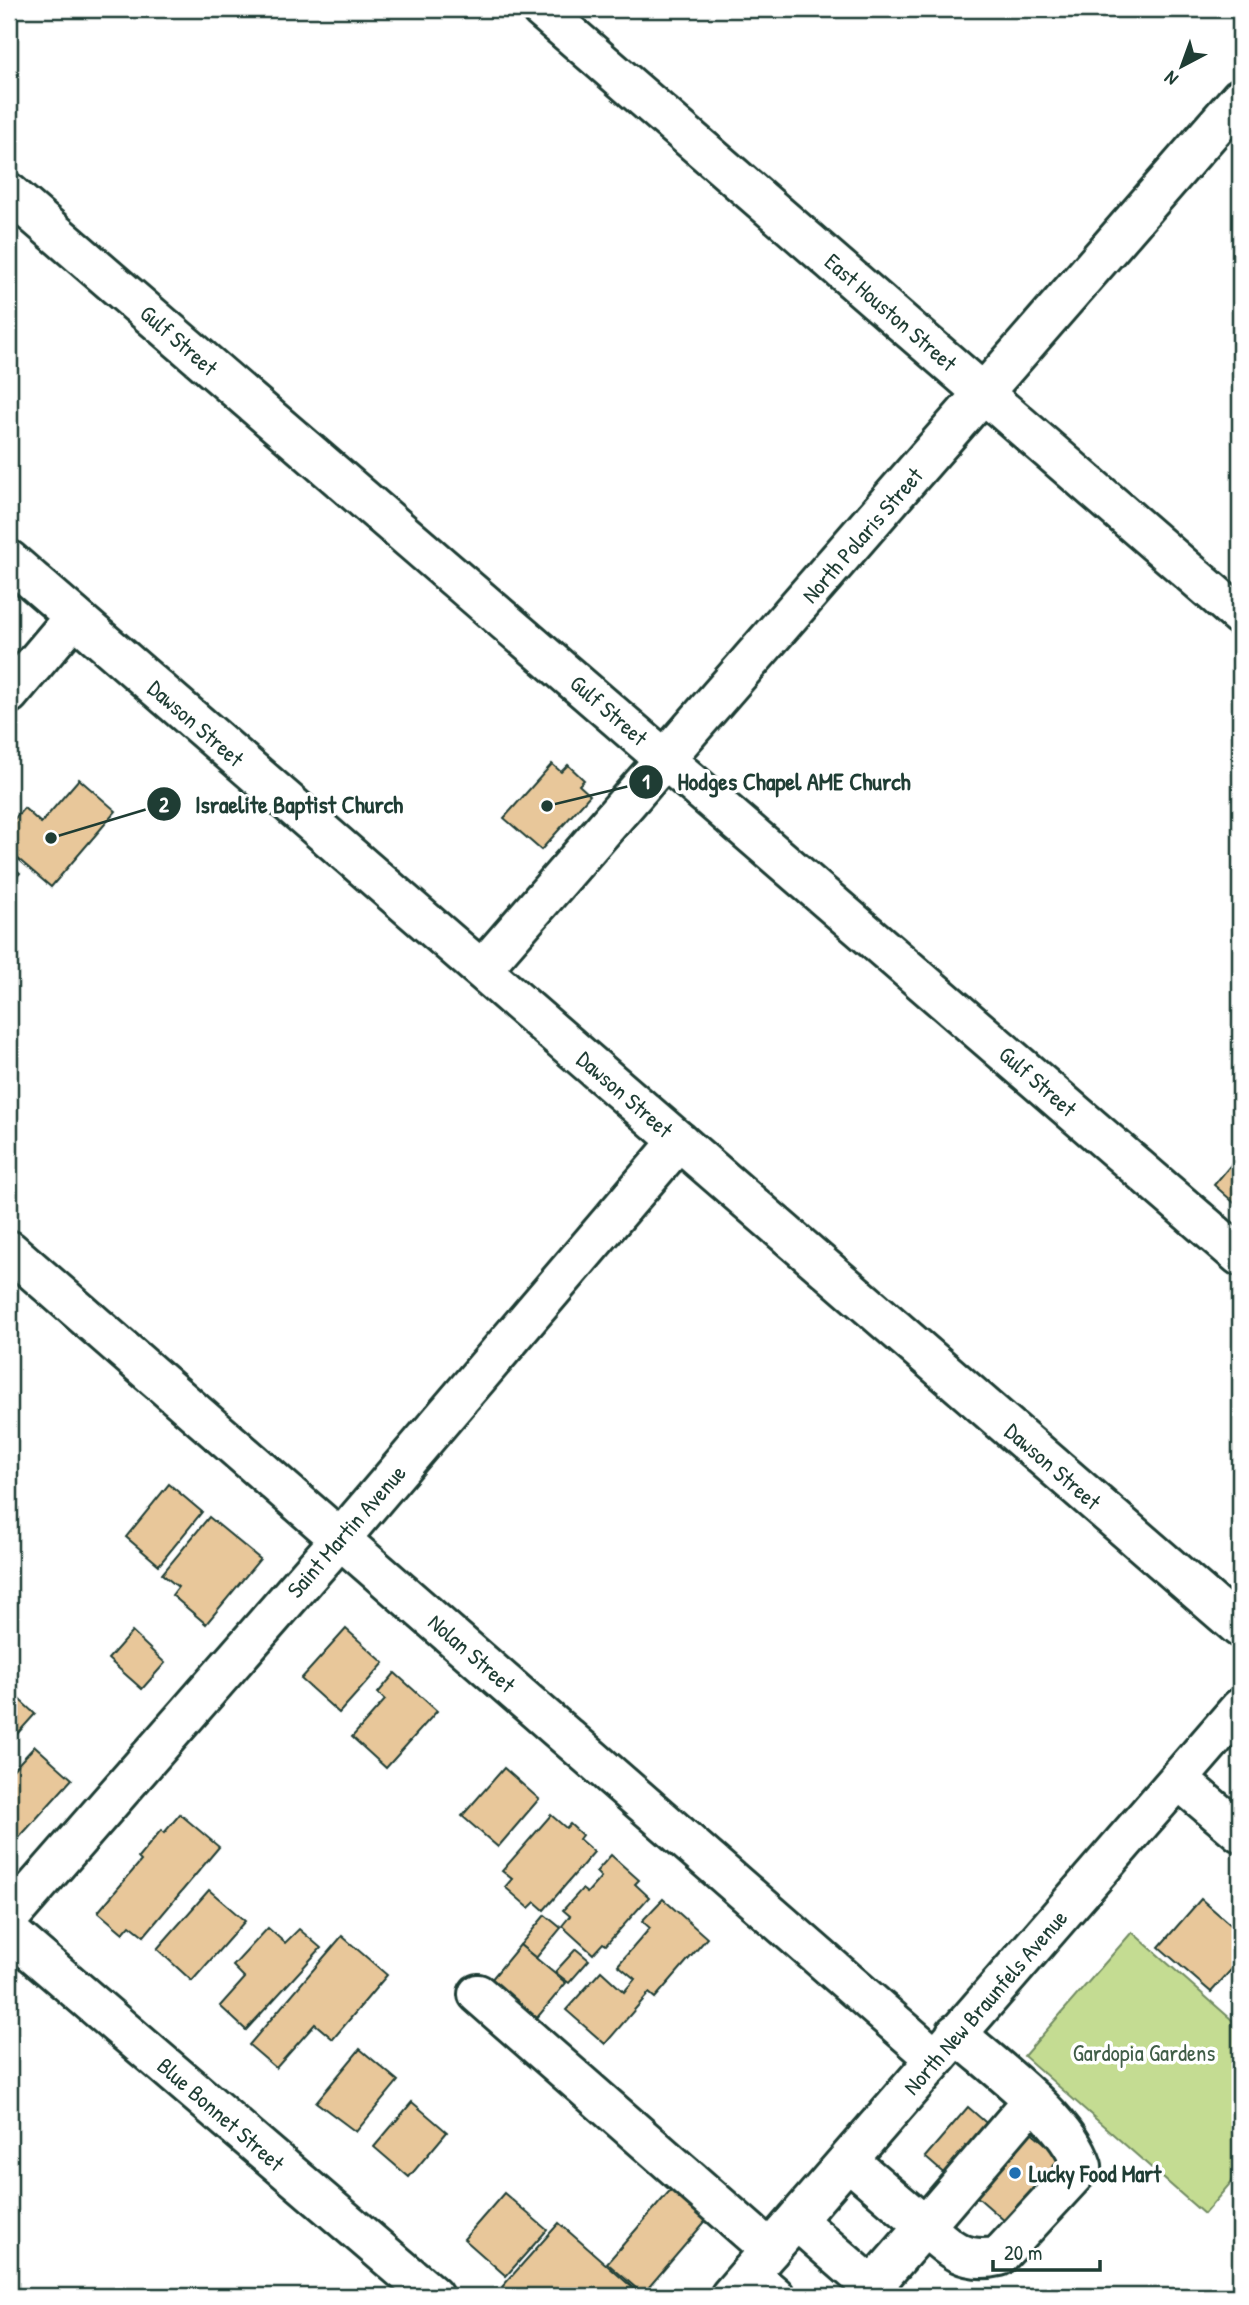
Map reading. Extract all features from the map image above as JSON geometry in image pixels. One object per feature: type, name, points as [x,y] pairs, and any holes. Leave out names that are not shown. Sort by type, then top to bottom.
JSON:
[{"type":"street","name":"East Houston Street","points":[[541,9],[1240,616]]},
{"type":"street","name":"North Polaris Street","points":[[482,970],[1240,98]]},
{"type":"street","name":"Gulf Street","points":[[9,192],[1240,1256]]},
{"type":"street","name":"Dawson Street","points":[[9,560],[1240,1628]]},
{"type":"street","points":[[9,694],[74,617]]},
{"type":"street","name":"Saint Martin Avenue","points":[[9,1918],[341,1538],[679,1141]]},
{"type":"street","name":"Nolan Street","points":[[9,1250],[341,1538],[946,2046],[1032,2101],[1063,2129],[1077,2150],[1082,2166],[1075,2176],[999,2256],[978,2259],[949,2250],[925,2226]]},
{"type":"street","name":"North New Braunfels Avenue","points":[[756,2279],[797,2221],[1240,1709]]},
{"type":"street","points":[[1179,1780],[1240,1832]]},
{"type":"street","name":"Blue Bonnet Street","points":[[9,1932],[433,2296]]},
{"type":"street","points":[[478,1994],[756,2279]]},
{"type":"street","points":[[797,2221],[873,2293],[925,2226],[1032,2101]]},
{"type":"street","points":[[849,2161],[925,2226]]},
{"type":"green space","name":"Gardopia Gardens","points":[[1132,1932],[1240,2027],[1240,2172],[1204,2214],[1024,2056]]},
{"type":"building","points":[[552,764],[561,772],[568,765],[584,780],[579,785],[590,795],[541,850],[504,818]]},
{"type":"building","points":[[79,779],[116,811],[51,887],[9,851],[9,825],[24,808],[41,823]]},
{"type":"building","points":[[9,863],[20,873],[9,886]]},
{"type":"building","points":[[1240,1154],[1240,1208],[1214,1185]]},
{"type":"building","points":[[169,1484],[202,1512],[159,1565],[126,1537]]},
{"type":"building","points":[[209,1517],[260,1559],[206,1624],[172,1595],[178,1587],[162,1574]]},
{"type":"building","points":[[346,1629],[384,1663],[339,1713],[301,1679]]},
{"type":"building","points":[[132,1632],[165,1663],[142,1689],[108,1659]]},
{"type":"building","points":[[395,1673],[437,1711],[386,1768],[352,1737],[385,1700],[378,1693]]},
{"type":"building","points":[[9,1690],[35,1714],[9,1743]]},
{"type":"building","points":[[35,1746],[72,1779],[16,1841],[9,1835],[9,1774]]},
{"type":"building","points":[[504,1768],[539,1799],[498,1847],[462,1816]]},
{"type":"building","points":[[180,1814],[219,1847],[144,1936],[130,1925],[123,1933],[98,1912],[141,1861],[138,1858],[161,1830],[164,1833]]},
{"type":"building","points":[[551,1815],[566,1828],[570,1824],[582,1835],[579,1839],[594,1852],[544,1910],[535,1902],[529,1908],[505,1887],[512,1879],[502,1871]]},
{"type":"building","points":[[611,1855],[639,1880],[635,1884],[649,1897],[606,1945],[603,1943],[593,1954],[562,1926],[570,1916],[563,1910],[582,1889],[587,1893],[601,1877],[596,1872]]},
{"type":"building","points":[[209,1890],[245,1921],[192,1981],[157,1949]]},
{"type":"building","points":[[663,1899],[707,1938],[655,1998],[649,1993],[605,2044],[566,2010],[601,1971],[624,1992],[635,1979],[618,1965],[650,1928],[642,1921]]},
{"type":"building","points":[[1201,1899],[1240,1933],[1240,1960],[1211,1992],[1159,1947]]},
{"type":"building","points":[[545,1915],[561,1928],[536,1958],[520,1945]]},
{"type":"building","points":[[268,1928],[285,1943],[299,1929],[321,1948],[246,2030],[220,2006],[245,1978],[233,1966]]},
{"type":"building","points":[[342,1936],[387,1975],[333,2039],[315,2024],[276,2068],[249,2045]]},
{"type":"building","points":[[520,1945],[566,1983],[536,2019],[491,1980]]},
{"type":"building","points":[[576,1949],[589,1960],[569,1983],[555,1972]]},
{"type":"building","points":[[360,2049],[398,2081],[356,2132],[316,2102]]},
{"type":"building","points":[[412,2102],[447,2132],[409,2177],[374,2147]]},
{"type":"building","points":[[968,2107],[999,2134],[956,2184],[925,2157]]},
{"type":"building","name":"Lucky Food Mart","points":[[1022,2124],[1062,2158],[1006,2222],[967,2188]]},
{"type":"building","points":[[674,2186],[709,2217],[643,2294],[607,2263]]},
{"type":"building","points":[[504,2193],[547,2230],[506,2276],[464,2239]]},
{"type":"building","points":[[559,2223],[642,2296],[512,2296],[502,2287]]},
{"type":"place","name":"Hodges Chapel AME Church","points":[[547,806]]},
{"type":"place","name":"Israelite Baptist Church","points":[[51,838]]},
{"type":"place","name":"Lucky Food Mart","points":[[1015,2173]]}]
